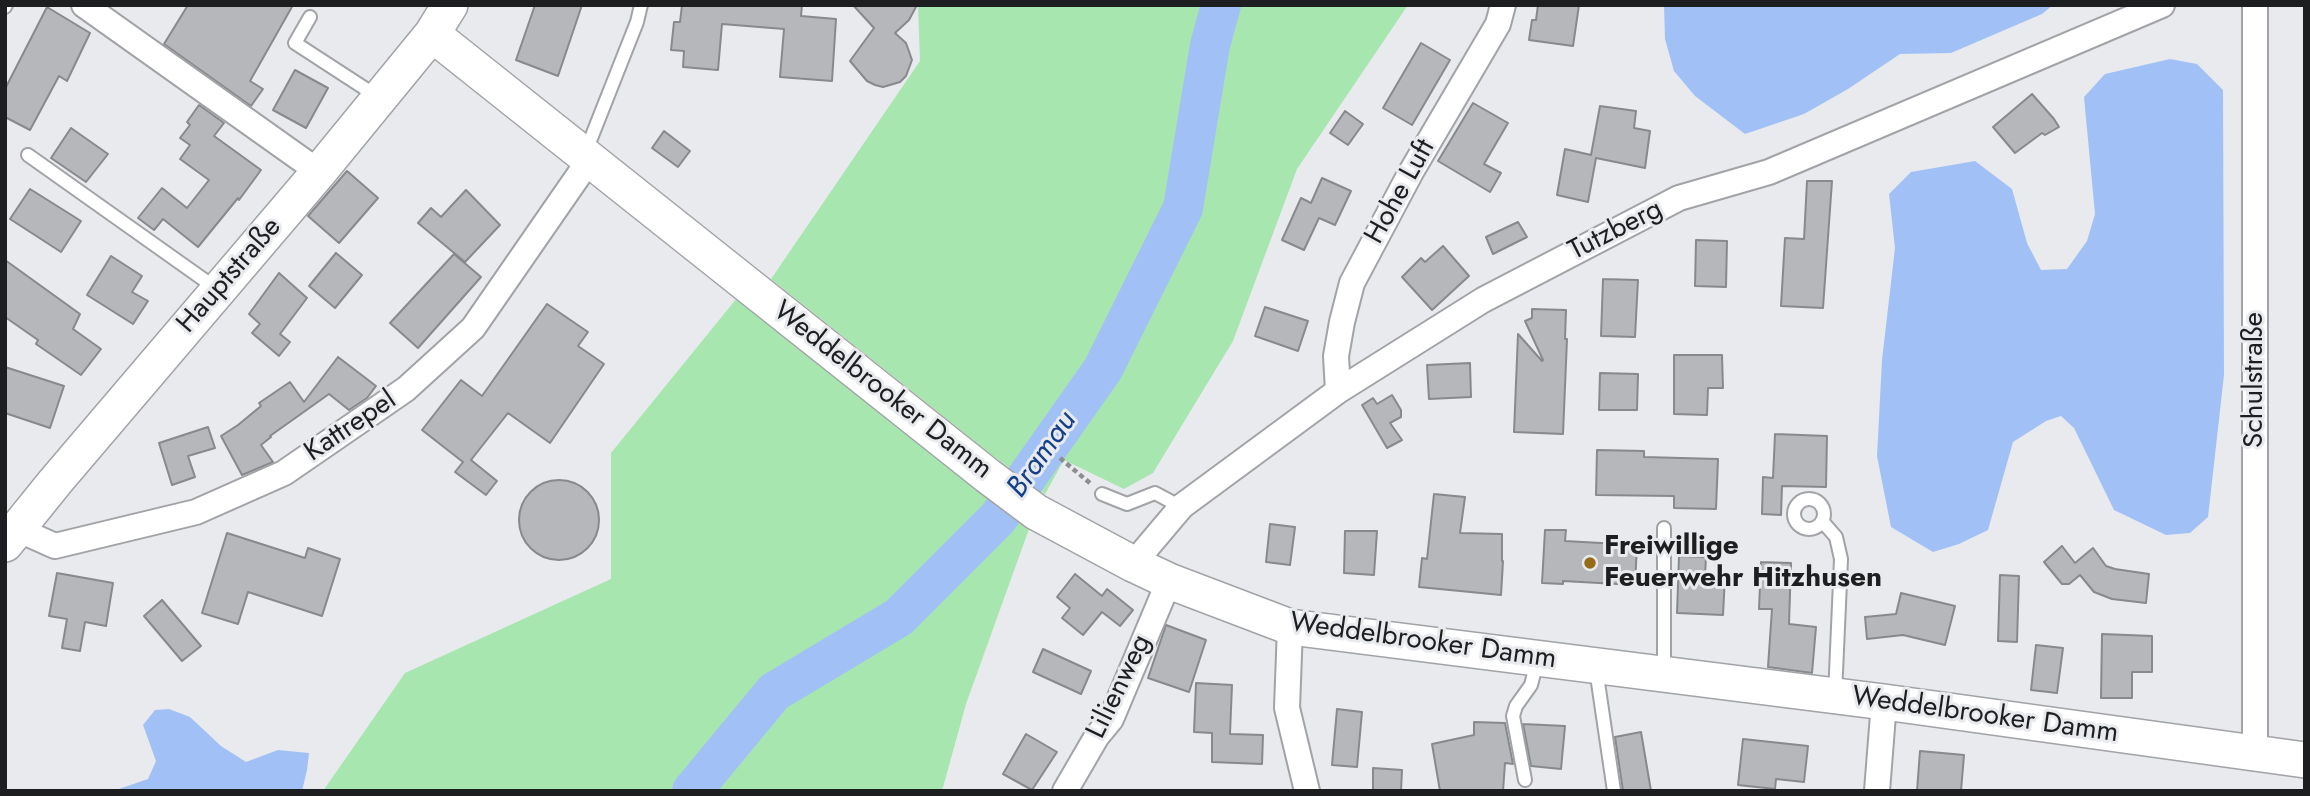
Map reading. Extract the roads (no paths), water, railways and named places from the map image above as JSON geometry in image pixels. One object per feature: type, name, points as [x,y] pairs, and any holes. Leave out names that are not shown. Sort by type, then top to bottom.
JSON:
[{"type":"street","points":[[84,5],[319,172]]},
{"type":"street","name":"Hohe Luft","points":[[1338,391],[1336,356],[1352,283],[1411,172],[1498,24],[1503,5]]},
{"type":"street","name":"Tutzberg","points":[[1133,564],[1181,507],[1338,391],[1483,300],[1679,198],[1769,172],[2162,5]]},
{"type":"street","name":"Schulstraße","points":[[2255,5],[2255,754]]},
{"type":"street","name":"Hauptstraße","points":[[11,537],[319,172],[441,20]]},
{"type":"street","name":"Weddelbrooker Damm","points":[[441,20],[587,157],[988,476],[1036,512],[1169,581],[1290,627],[1835,695],[2305,760]]},
{"type":"street","name":"Kattrepel","points":[[11,537],[55,546],[196,512],[284,473],[406,389],[473,328],[587,157]]},
{"type":"street","name":"Lilienweg","points":[[1065,791],[1097,736],[1111,719],[1169,581]]},
{"type":"street","points":[[1290,627],[1287,708],[1307,791]]},
{"type":"street","points":[[1877,791],[1884,702]]},
{"type":"lane","points":[[587,157],[641,5]]},
{"type":"lane","points":[[310,17],[295,43],[378,97]]},
{"type":"lane","points":[[28,155],[218,289]]},
{"type":"lane","points":[[1102,494],[1127,503],[1155,493],[1181,507]]},
{"type":"lane","points":[[1822,521],[1836,537],[1841,559],[1835,695]]},
{"type":"lane","points":[[1664,528],[1664,674]]},
{"type":"lane","points":[[1524,780],[1513,716],[1516,706],[1531,685],[1538,658]]},
{"type":"lane","points":[[1595,665],[1614,791]]},
{"type":"water","points":[[1664,5],[2053,5],[2042,14],[1951,53],[1900,54],[1848,89],[1804,114],[1745,134],[1695,96],[1674,71],[1665,39]]},
{"type":"water","points":[[2170,59],[2197,64],[2223,90],[2224,375],[2208,517],[2190,533],[2166,535],[2114,510],[2074,428],[2061,416],[2046,421],[2013,442],[1988,530],[1959,544],[1933,552],[1891,527],[1877,456],[1882,360],[1895,248],[1889,194],[1911,172],[1975,161],[2012,189],[2027,243],[2041,270],[2067,269],[2087,241],[2095,214],[2084,97],[2105,74]]},
{"type":"water","points":[[169,709],[190,717],[221,746],[246,762],[278,750],[309,753],[302,791],[113,791],[148,779],[156,761],[143,725],[155,710]]},
{"type":"waterway","name":"Bramau","points":[[692,791],[774,692],[899,617],[998,518],[1103,369],[1183,208],[1210,45],[1221,5]]},
{"type":"place","name":"Freiwillige Feuerwehr Hitzhusen","points":[[1590,563]]}]
